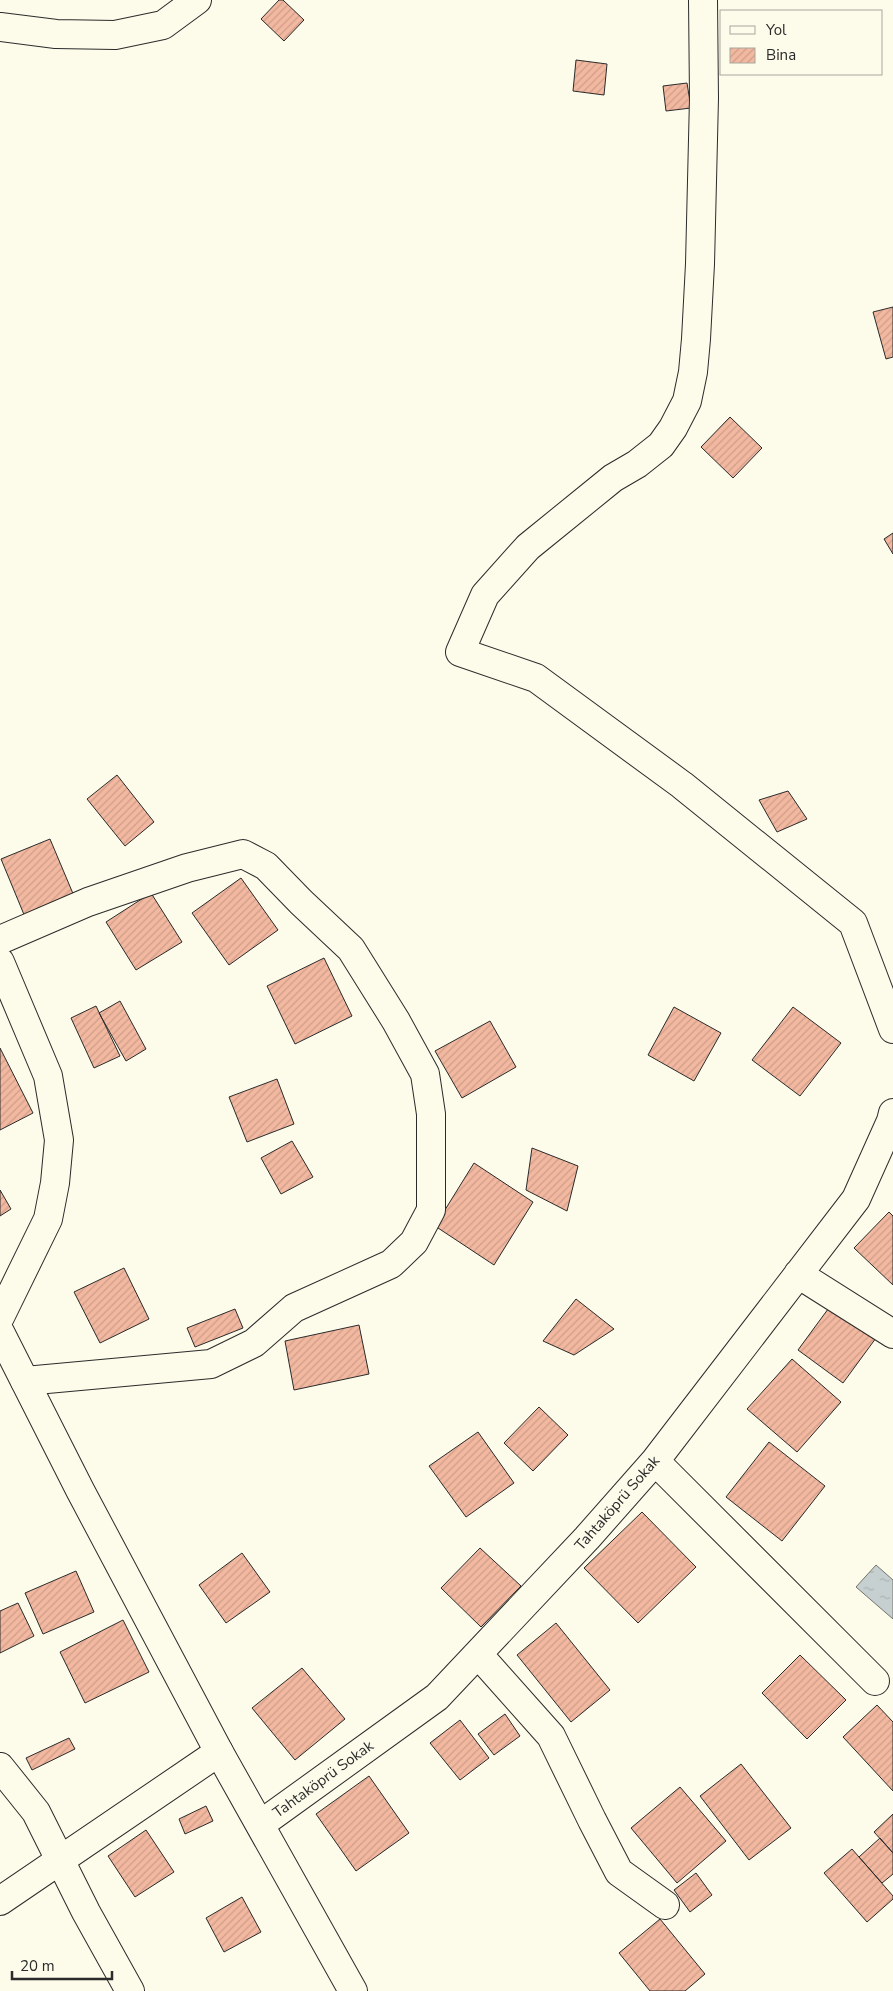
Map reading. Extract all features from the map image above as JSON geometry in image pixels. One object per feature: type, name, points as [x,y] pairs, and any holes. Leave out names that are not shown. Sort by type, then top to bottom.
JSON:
[{"type":"street","points":[[0,27],[56,34],[115,35],[163,25],[172,11],[197,0]]},
{"type":"street","points":[[703,0],[704,98],[700,273],[694,364],[687,401],[673,428],[660,445],[637,464],[613,478],[528,546],[485,595],[460,652],[536,678],[682,785],[853,923],[893,1029]]},
{"type":"street","points":[[0,940],[88,902],[187,868],[243,854],[266,866],[300,902],[351,949],[396,1021],[425,1074],[431,1114],[431,1210],[414,1242],[391,1264],[294,1308],[254,1343],[211,1364],[25,1381]]},
{"type":"street","points":[[0,962],[48,1076],[59,1140],[55,1184],[48,1219],[0,1317]]},
{"type":"street","name":"Tahtaköprü Sokak","points":[[261,1824],[437,1698],[588,1538],[655,1461],[856,1198],[893,1113]]},
{"type":"street","points":[[798,1274],[893,1334]]},
{"type":"street","points":[[0,1332],[219,1752],[353,1991]]},
{"type":"street","points":[[655,1461],[875,1680]]},
{"type":"street","points":[[478,1654],[552,1736],[619,1872],[664,1905]]},
{"type":"street","points":[[0,1901],[219,1752]]},
{"type":"street","points":[[0,1767],[36,1812],[86,1912],[130,1991]]},
{"type":"water","points":[[876,1565],[893,1580],[893,1619],[856,1587]]},
{"type":"building","points":[[279,0],[283,0],[304,20],[284,41],[261,19]]},
{"type":"building","points":[[576,60],[607,64],[604,95],[573,91]]},
{"type":"building","points":[[687,83],[691,108],[666,111],[663,86]]},
{"type":"building","points":[[893,307],[893,357],[886,359],[873,312]]},
{"type":"building","points":[[730,417],[762,448],[733,478],[701,447]]},
{"type":"building","points":[[893,533],[893,554],[884,539]]},
{"type":"building","points":[[117,775],[154,822],[125,846],[87,799]]},
{"type":"building","points":[[788,791],[807,819],[777,832],[759,800]]},
{"type":"building","points":[[50,839],[74,896],[25,917],[1,859]]},
{"type":"building","points":[[241,878],[278,930],[229,965],[192,913]]},
{"type":"building","points":[[151,893],[182,942],[136,970],[106,922]]},
{"type":"building","points":[[324,958],[352,1016],[295,1044],[267,986]]},
{"type":"building","points":[[120,1001],[146,1049],[126,1061],[99,1013]]},
{"type":"building","points":[[96,1006],[120,1056],[94,1068],[71,1018]]},
{"type":"building","points":[[674,1007],[721,1033],[694,1081],[648,1055]]},
{"type":"building","points":[[793,1007],[841,1043],[800,1096],[752,1060]]},
{"type":"building","points":[[490,1021],[516,1067],[462,1098],[435,1051]]},
{"type":"building","points":[[0,1048],[33,1113],[0,1130]]},
{"type":"building","points":[[277,1079],[294,1124],[247,1142],[229,1097]]},
{"type":"building","points":[[292,1141],[313,1177],[281,1194],[261,1158]]},
{"type":"building","points":[[532,1148],[578,1166],[567,1211],[526,1190]]},
{"type":"building","points":[[474,1163],[533,1202],[494,1265],[435,1226]]},
{"type":"building","points":[[0,1190],[11,1209],[0,1216]]},
{"type":"building","points":[[889,1212],[893,1216],[893,1285],[854,1248]]},
{"type":"building","points":[[124,1268],[149,1319],[100,1343],[74,1292]]},
{"type":"building","points":[[576,1299],[614,1329],[574,1355],[543,1341]]},
{"type":"building","points":[[831,1305],[876,1338],[843,1383],[798,1350]]},
{"type":"building","points":[[235,1309],[243,1328],[195,1347],[187,1328]]},
{"type":"building","points":[[359,1325],[369,1374],[294,1390],[285,1341]]},
{"type":"building","points":[[792,1359],[841,1402],[797,1452],[747,1409]]},
{"type":"building","points":[[539,1407],[568,1435],[533,1471],[504,1443]]},
{"type":"building","points":[[478,1432],[514,1483],[466,1517],[429,1466]]},
{"type":"building","points":[[769,1442],[825,1486],[782,1541],[726,1497]]},
{"type":"building","points":[[642,1512],[696,1567],[638,1623],[584,1568]]},
{"type":"building","points":[[480,1548],[521,1586],[481,1627],[441,1588]]},
{"type":"building","points":[[242,1553],[270,1592],[226,1623],[199,1585]]},
{"type":"building","points":[[76,1571],[94,1612],[43,1634],[25,1593]]},
{"type":"building","points":[[18,1603],[34,1636],[0,1653],[0,1611]]},
{"type":"building","points":[[123,1620],[149,1672],[85,1703],[60,1652]]},
{"type":"building","points":[[556,1623],[610,1690],[571,1722],[517,1655]]},
{"type":"building","points":[[800,1655],[846,1700],[807,1739],[762,1693]]},
{"type":"building","points":[[302,1668],[345,1719],[295,1760],[252,1708]]},
{"type":"building","points":[[877,1705],[893,1722],[893,1791],[843,1737]]},
{"type":"building","points":[[505,1714],[520,1736],[494,1755],[478,1734]]},
{"type":"building","points":[[460,1720],[489,1758],[460,1780],[430,1743]]},
{"type":"building","points":[[69,1738],[75,1749],[32,1770],[26,1758]]},
{"type":"building","points":[[741,1764],[791,1828],[749,1860],[700,1796]]},
{"type":"building","points":[[369,1776],[409,1833],[356,1871],[316,1814]]},
{"type":"building","points":[[680,1787],[726,1841],[677,1883],[631,1828]]},
{"type":"building","points":[[206,1806],[213,1821],[185,1834],[179,1819]]},
{"type":"building","points":[[893,1814],[893,1853],[874,1832]]},
{"type":"building","points":[[146,1830],[174,1872],[135,1897],[108,1856]]},
{"type":"building","points":[[880,1838],[893,1853],[893,1874],[882,1883],[859,1857]]},
{"type":"building","points":[[852,1849],[893,1896],[893,1899],[867,1922],[824,1873]]},
{"type":"building","points":[[696,1873],[712,1895],[690,1912],[674,1890]]},
{"type":"building","points":[[242,1897],[261,1932],[224,1952],[206,1918]]},
{"type":"building","points":[[660,1919],[705,1974],[685,1991],[650,1991],[619,1953]]}]
